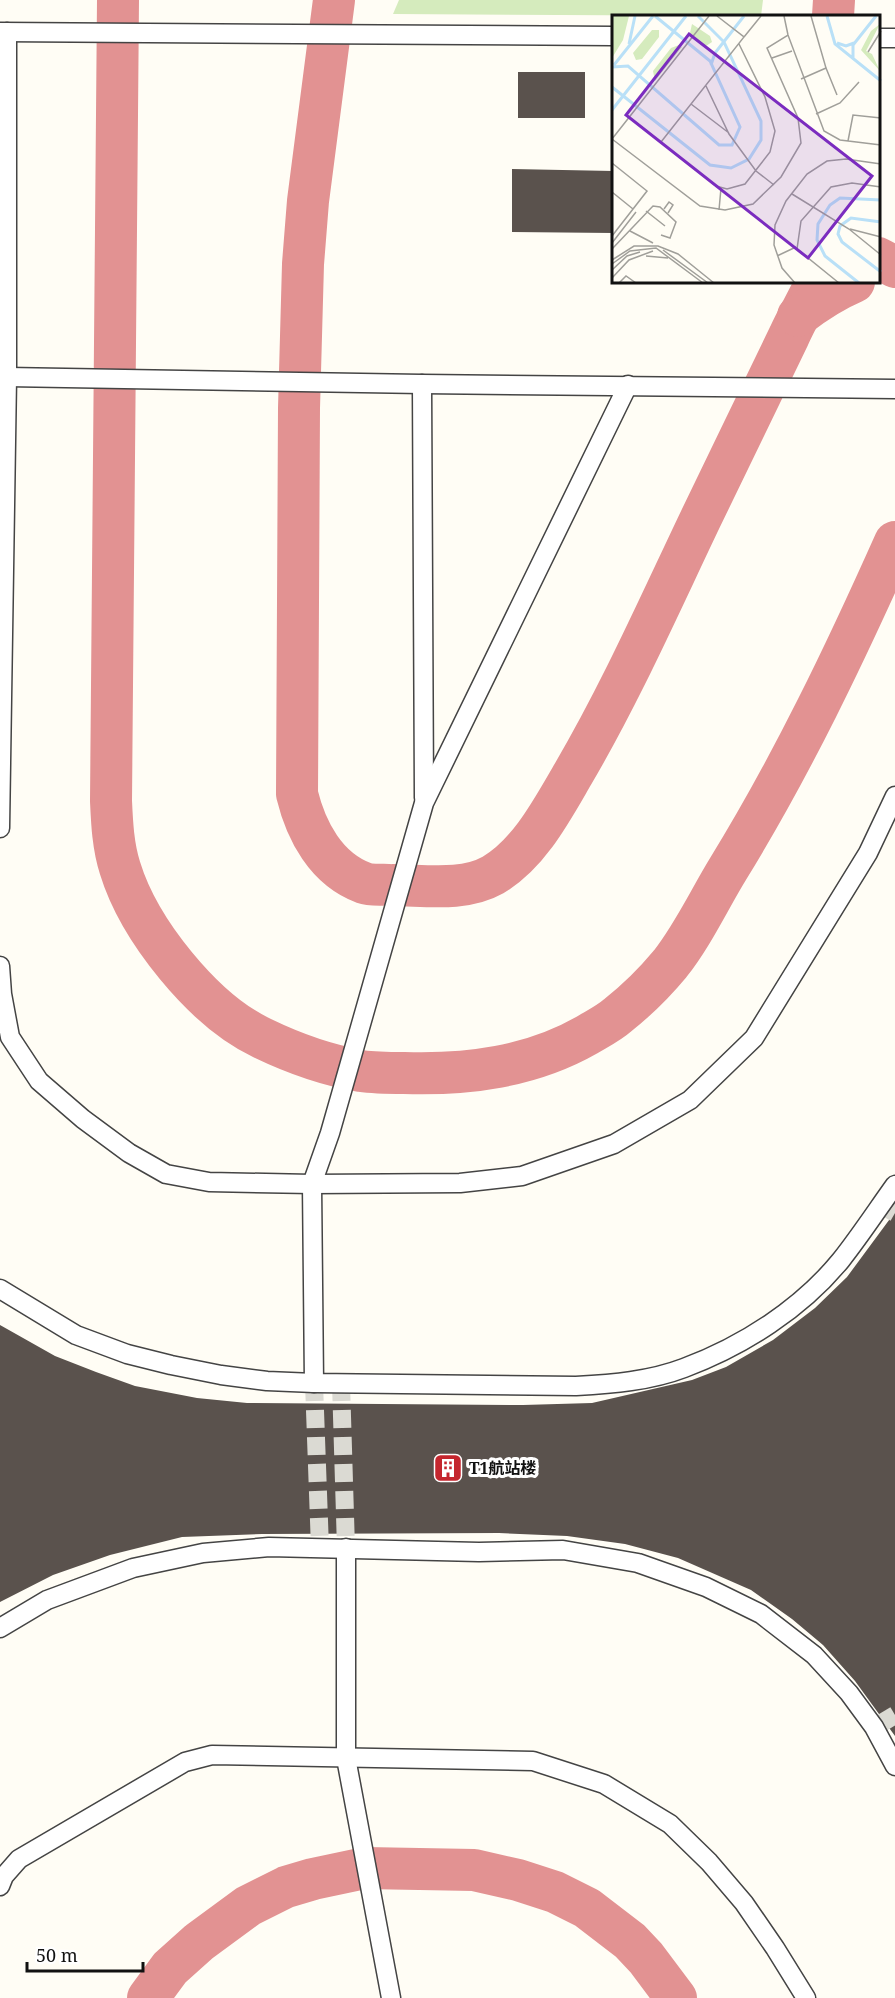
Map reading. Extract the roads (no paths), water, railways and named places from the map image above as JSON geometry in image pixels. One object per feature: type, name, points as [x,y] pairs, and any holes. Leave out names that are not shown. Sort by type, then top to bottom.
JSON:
[{"type":"lane","points":[[0,828],[7,377],[4,32],[612,36]]},
{"type":"lane","points":[[7,377],[422,384],[895,388]]},
{"type":"lane","points":[[422,384],[424,803]]},
{"type":"lane","points":[[314,1383],[312,1184],[330,1133],[424,803],[628,385]]},
{"type":"lane","points":[[0,966],[5,1041],[39,1081],[83,1119],[129,1153],[166,1174],[209,1182],[312,1184],[460,1183],[522,1176],[614,1144],[690,1100],[754,1038],[868,853],[895,796]]},
{"type":"lane","points":[[0,1289],[76,1335],[127,1354],[221,1375],[267,1381],[314,1383],[576,1386],[611,1384],[683,1369],[742,1342],[802,1300],[840,1261],[895,1185]]},
{"type":"lane","points":[[0,1628],[47,1600],[132,1568],[214,1552],[269,1547],[479,1552],[563,1550],[638,1563],[660,1570],[706,1587],[761,1614],[814,1655],[849,1693],[877,1726],[895,1766]]},
{"type":"lane","points":[[346,1548],[346,1758],[391,1998]]},
{"type":"lane","points":[[0,1886],[4,1876],[19,1859],[185,1762],[212,1755],[533,1761],[604,1784],[670,1824],[709,1862],[744,1903],[806,1998]]},
{"type":"lane","points":[[0,1862],[19,1859]]},
{"type":"tunnel","points":[[881,1205],[895,1213]]},
{"type":"tunnel","points":[[314,1383],[320,1548]]},
{"type":"tunnel","points":[[341,1383],[346,1548]]},
{"type":"tunnel","points":[[880,1724],[895,1715]]},
{"type":"place","name":"T1航站楼","points":[[448,1468]]}]
